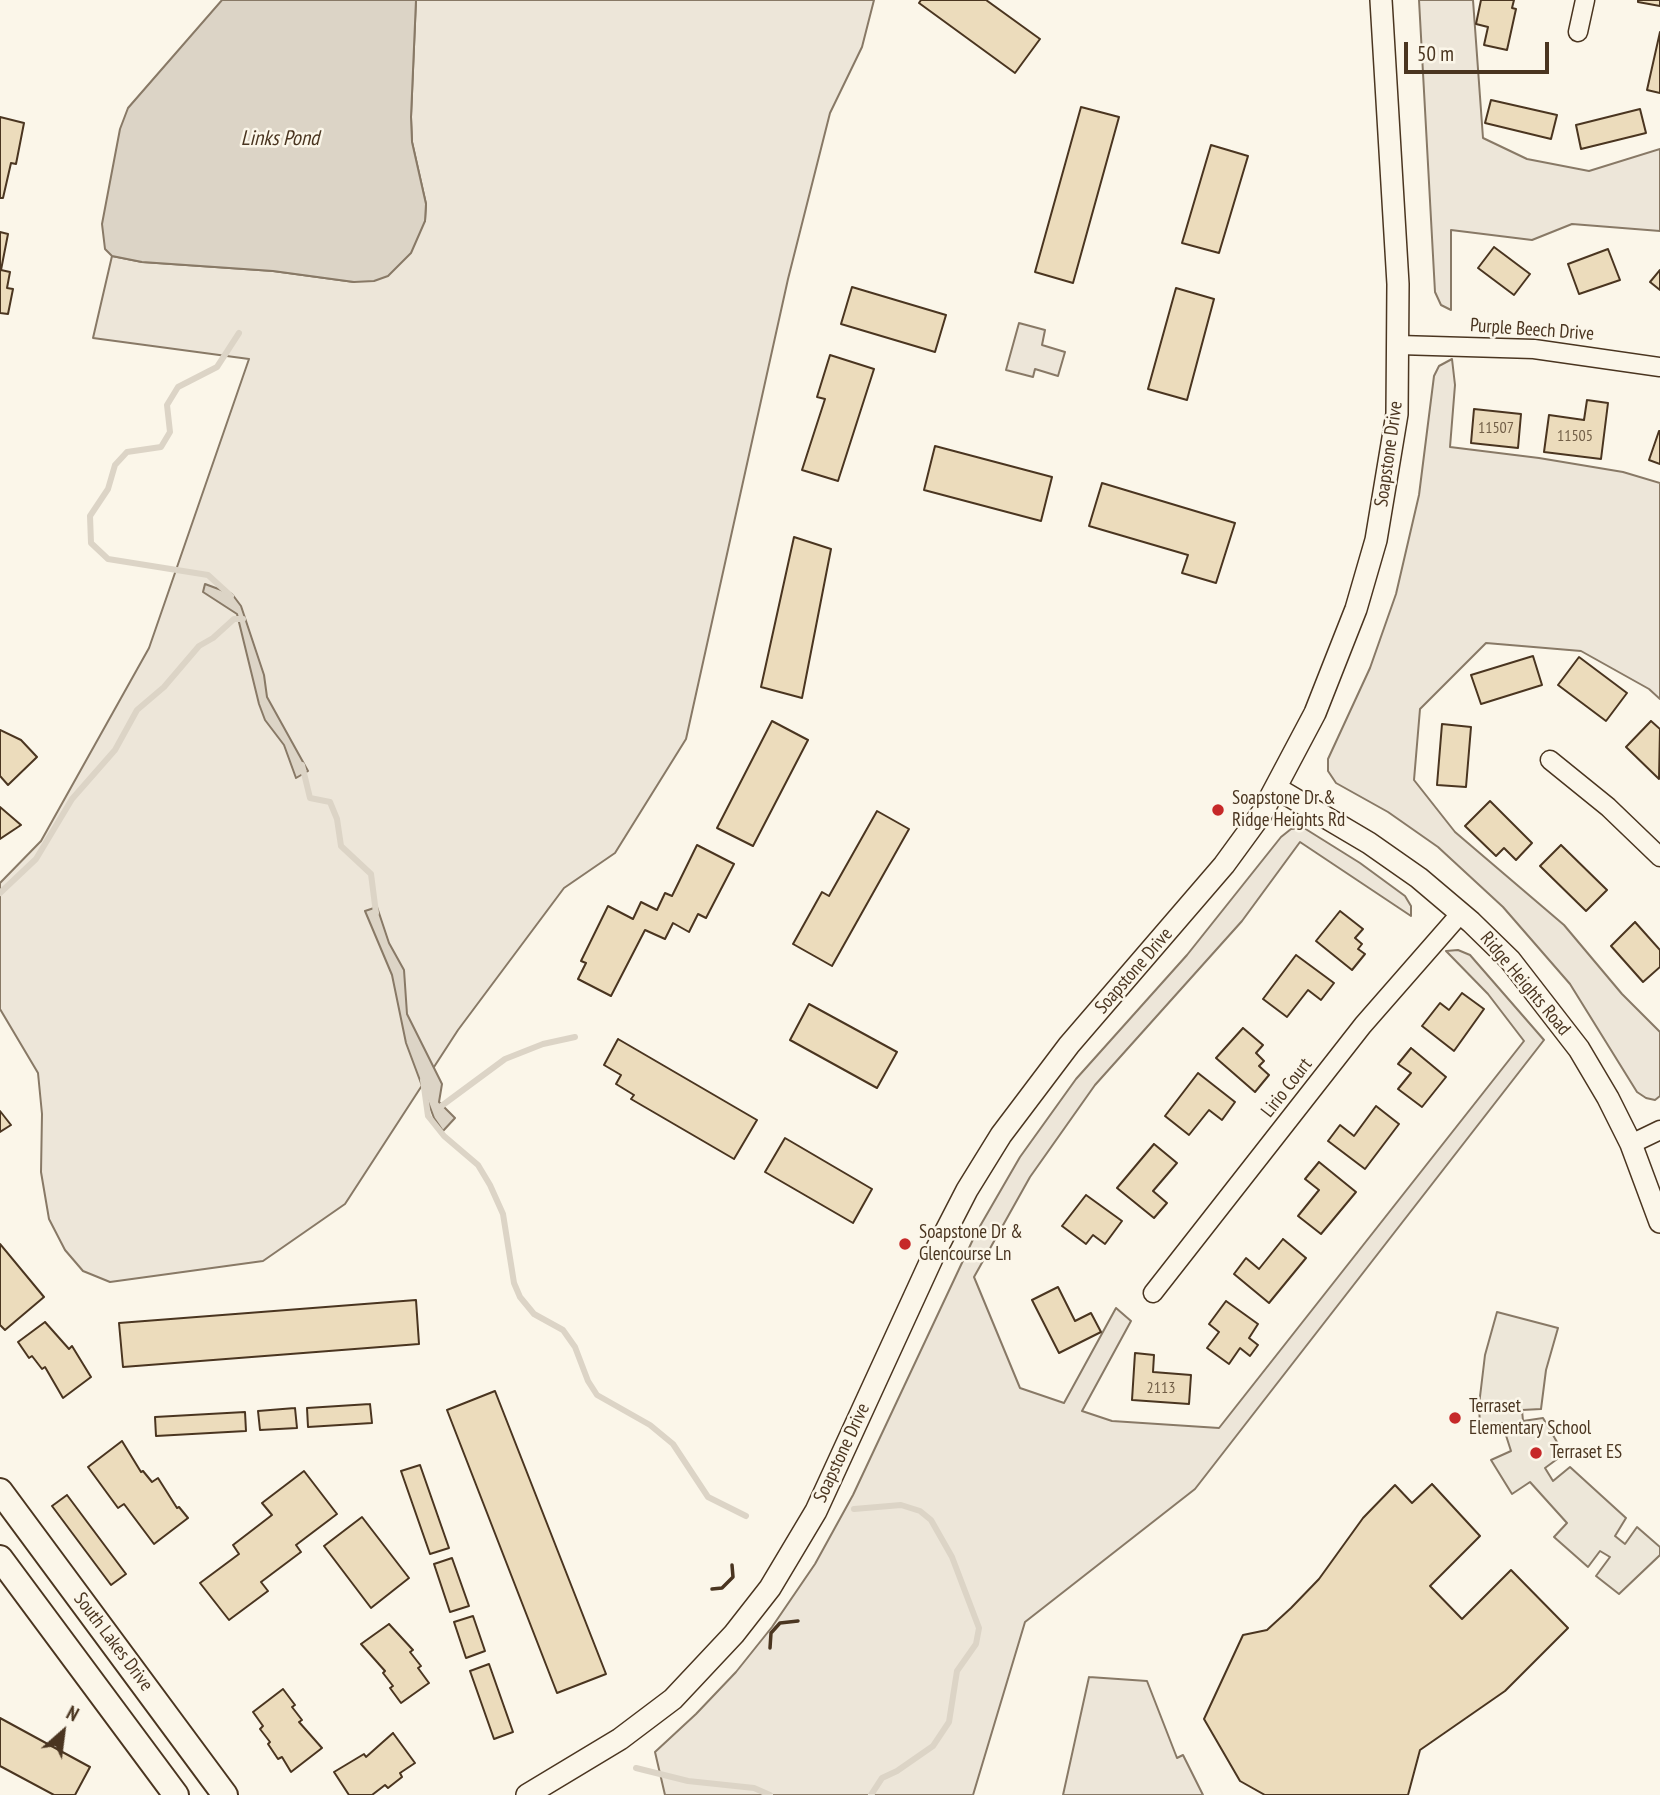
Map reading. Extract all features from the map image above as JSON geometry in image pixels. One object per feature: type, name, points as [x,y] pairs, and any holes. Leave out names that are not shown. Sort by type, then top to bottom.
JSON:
[{"type":"main road","name":"South Lakes Drive","points":[[0,1491],[225,1795]]},
{"type":"main road","name":"South Lakes Drive","points":[[0,1558],[176,1795]]},
{"type":"street","name":"Soapstone Drive","points":[[527,1795],[620,1739],[673,1699],[714,1657],[760,1602],[816,1511],[934,1254],[967,1190],[1000,1135],[1061,1054],[1224,865],[1276,788],[1328,685],[1356,609],[1373,551],[1391,463],[1397,414],[1399,345],[1381,0]]},
{"type":"street","points":[[1578,32],[1585,0]]},
{"type":"street","name":"Purple Beech Drive","points":[[1399,345],[1534,349],[1660,367]]},
{"type":"street","points":[[1550,760],[1608,807],[1660,857]]},
{"type":"street","name":"Ridge Heights Road","points":[[1276,788],[1369,843],[1461,913],[1510,960],[1546,1003],[1579,1049],[1631,1144],[1660,1222]]},
{"type":"street","name":"Lirio Court","points":[[1153,1293],[1363,1025],[1461,913]]},
{"type":"street","points":[[1631,1144],[1660,1130]]},
{"type":"shaded area","points":[[416,0],[874,0],[862,47],[830,113],[788,279],[686,739],[615,853],[564,888],[458,1030],[345,1204],[263,1261],[110,1282],[83,1271],[65,1250],[49,1219],[41,1172],[42,1114],[38,1073],[0,1009],[0,883],[41,841],[149,648],[249,359],[93,338],[112,256],[142,262],[273,271],[354,282],[425,221],[426,204],[412,142]]},
{"type":"shaded area","points":[[1419,0],[1473,0],[1483,138],[1527,159],[1589,171],[1660,149],[1660,231],[1572,224],[1532,240],[1451,230],[1451,310],[1441,305],[1435,292]]},
{"type":"shaded area","points":[[1019,323],[1045,330],[1042,345],[1065,352],[1058,376],[1035,369],[1033,377],[1006,370]]},
{"type":"shaded area","points":[[1452,359],[1455,385],[1450,447],[1623,472],[1660,483],[1660,699],[1649,689],[1581,651],[1486,643],[1420,709],[1414,780],[1455,832],[1564,925],[1622,994],[1660,1032],[1660,1096],[1655,1100],[1637,1092],[1570,984],[1503,907],[1438,847],[1388,812],[1336,783],[1328,771],[1328,759],[1370,668],[1396,594],[1419,495],[1434,376],[1439,366]]},
{"type":"shaded area","points":[[1304,828],[1360,863],[1405,896],[1411,906],[1411,916],[1300,842],[1242,921],[1095,1085],[1030,1177],[974,1277],[1020,1388],[1064,1403],[1116,1308],[1131,1321],[1082,1411],[1112,1421],[1219,1428],[1524,1041],[1488,994],[1446,951],[1458,950],[1470,955],[1544,1040],[1195,1489],[1025,1622],[973,1795],[665,1795],[655,1752],[736,1672],[772,1627],[815,1564],[853,1495],[976,1233],[1020,1157],[1076,1079],[1187,955],[1281,837],[1291,829]]},
{"type":"shaded area","name":"Terraset ES","points":[[1497,1312],[1558,1328],[1546,1370],[1541,1409],[1522,1410],[1523,1421],[1543,1418],[1564,1454],[1545,1468],[1553,1481],[1570,1467],[1626,1518],[1615,1536],[1625,1544],[1637,1527],[1660,1547],[1660,1555],[1619,1594],[1596,1576],[1610,1557],[1600,1551],[1588,1567],[1554,1537],[1567,1523],[1530,1482],[1512,1494],[1491,1460],[1511,1451],[1502,1423],[1480,1426],[1479,1405],[1485,1355]]},
{"type":"shaded area","points":[[1089,1677],[1147,1681],[1177,1758],[1183,1755],[1203,1795],[1063,1795]]},
{"type":"water","name":"Links Pond","points":[[222,0],[416,0],[412,142],[426,204],[425,221],[411,253],[388,276],[374,281],[354,282],[273,271],[142,262],[112,256],[105,249],[102,224],[120,129],[128,108]]},
{"type":"water","points":[[205,584],[232,594],[241,606],[264,675],[267,697],[308,771],[296,778],[284,745],[265,720],[259,704],[237,614],[203,592]]},
{"type":"water","points":[[377,907],[389,943],[404,970],[407,1014],[442,1084],[439,1102],[455,1118],[443,1131],[434,1118],[406,1043],[392,975],[365,911]]},
{"type":"building","points":[[921,0],[986,0],[1040,39],[1015,73],[919,3]]},
{"type":"building","points":[[1481,0],[1514,0],[1512,8],[1516,9],[1507,50],[1484,45],[1488,27],[1476,24]]},
{"type":"building","points":[[1660,0],[1660,6],[1638,2]]},
{"type":"building","points":[[1660,32],[1660,93],[1647,90]]},
{"type":"building","points":[[1491,100],[1557,115],[1551,139],[1485,123]]},
{"type":"building","points":[[1081,107],[1119,117],[1073,283],[1035,272]]},
{"type":"building","points":[[1640,109],[1646,133],[1581,149],[1576,125]]},
{"type":"building","points":[[0,117],[24,123],[16,164],[11,163],[3,198],[0,198]]},
{"type":"building","points":[[1211,145],[1248,156],[1219,253],[1182,243]]},
{"type":"building","points":[[0,232],[8,234],[1,270],[10,272],[7,288],[13,289],[8,314],[0,313]]},
{"type":"building","points":[[1494,247],[1530,274],[1514,295],[1478,268]]},
{"type":"building","points":[[1608,249],[1620,280],[1579,294],[1568,264]]},
{"type":"building","points":[[1660,270],[1660,290],[1650,282]]},
{"type":"building","points":[[852,287],[946,315],[935,352],[841,324]]},
{"type":"building","points":[[1176,288],[1214,299],[1187,400],[1148,389]]},
{"type":"building","points":[[830,355],[874,369],[838,481],[802,470],[825,399],[817,397]]},
{"type":"building","points":[[1587,400],[1608,403],[1601,459],[1544,452],[1549,415],[1584,420]]},
{"type":"building","points":[[1474,409],[1521,414],[1518,448],[1471,443]]},
{"type":"building","points":[[1660,431],[1660,464],[1649,460]]},
{"type":"building","points":[[935,446],[1052,477],[1041,521],[924,490]]},
{"type":"building","points":[[1102,483],[1235,523],[1216,583],[1182,573],[1188,555],[1089,526]]},
{"type":"building","points":[[794,537],[831,549],[802,698],[761,687]]},
{"type":"building","points":[[1533,656],[1542,685],[1481,704],[1471,675]]},
{"type":"building","points":[[1579,657],[1627,693],[1606,721],[1558,685]]},
{"type":"building","points":[[772,721],[808,740],[753,846],[717,828]]},
{"type":"building","points":[[1651,721],[1660,729],[1659,779],[1626,747]]},
{"type":"building","points":[[1442,724],[1471,727],[1466,787],[1437,785]]},
{"type":"building","points":[[0,730],[21,740],[37,757],[8,785],[0,776]]},
{"type":"building","points":[[1490,801],[1532,843],[1516,860],[1504,848],[1496,856],[1465,826]]},
{"type":"building","points":[[0,807],[21,825],[0,839]]},
{"type":"building","points":[[877,811],[909,829],[832,966],[793,944],[822,892],[829,896]]},
{"type":"building","points":[[697,845],[734,864],[706,918],[698,914],[689,932],[673,923],[665,939],[645,930],[611,996],[578,979],[586,963],[581,961],[608,906],[633,919],[641,902],[657,910],[665,893],[672,896]]},
{"type":"building","points":[[1561,845],[1607,890],[1586,911],[1540,866]]},
{"type":"building","points":[[1340,911],[1363,929],[1355,938],[1362,944],[1358,949],[1365,954],[1352,970],[1316,941]]},
{"type":"building","points":[[1635,922],[1660,950],[1660,967],[1643,982],[1611,946]]},
{"type":"building","points":[[1296,955],[1334,983],[1321,1000],[1308,990],[1287,1017],[1263,999]]},
{"type":"building","points":[[1462,993],[1484,1009],[1454,1051],[1422,1026],[1440,1003],[1449,1010]]},
{"type":"building","points":[[809,1004],[897,1052],[877,1088],[790,1040]]},
{"type":"building","points":[[1243,1028],[1263,1045],[1256,1053],[1264,1061],[1259,1066],[1269,1075],[1255,1092],[1216,1058]]},
{"type":"building","points":[[618,1039],[757,1120],[734,1159],[631,1099],[634,1095],[616,1084],[621,1075],[604,1065]]},
{"type":"building","points":[[1411,1048],[1446,1077],[1422,1107],[1398,1089],[1411,1073],[1398,1064]]},
{"type":"building","points":[[1198,1073],[1235,1102],[1222,1120],[1209,1110],[1189,1135],[1165,1116]]},
{"type":"building","points":[[1376,1106],[1399,1124],[1365,1169],[1328,1141],[1340,1125],[1354,1136]]},
{"type":"building","points":[[0,1111],[11,1125],[0,1132]]},
{"type":"building","points":[[785,1138],[872,1189],[853,1223],[765,1172]]},
{"type":"building","points":[[1154,1144],[1177,1163],[1153,1191],[1167,1203],[1154,1218],[1117,1188]]},
{"type":"building","points":[[1319,1162],[1356,1192],[1321,1234],[1298,1216],[1319,1190],[1305,1179]]},
{"type":"building","points":[[1086,1195],[1122,1221],[1105,1244],[1093,1235],[1086,1244],[1062,1226]]},
{"type":"building","points":[[1283,1239],[1306,1258],[1269,1303],[1234,1274],[1246,1258],[1259,1269]]},
{"type":"building","points":[[0,1244],[44,1297],[5,1330],[0,1325]]},
{"type":"building","points":[[1058,1287],[1075,1321],[1091,1313],[1101,1332],[1059,1353],[1032,1300]]},
{"type":"building","points":[[416,1300],[419,1344],[123,1367],[119,1323]]},
{"type":"building","points":[[1226,1301],[1258,1324],[1249,1338],[1258,1345],[1250,1356],[1240,1348],[1229,1364],[1207,1348],[1219,1332],[1209,1324]]},
{"type":"building","points":[[45,1322],[69,1349],[72,1346],[91,1377],[63,1398],[45,1367],[42,1369],[32,1356],[29,1358],[18,1342]]},
{"type":"building","points":[[1135,1353],[1154,1355],[1153,1372],[1191,1375],[1189,1404],[1132,1400]]},
{"type":"building","points":[[495,1391],[606,1674],[557,1693],[447,1410]]},
{"type":"building","points":[[370,1404],[372,1423],[308,1427],[307,1408]]},
{"type":"building","points":[[295,1408],[297,1428],[260,1430],[258,1411]]},
{"type":"building","points":[[245,1412],[246,1431],[156,1436],[155,1417]]},
{"type":"building","points":[[122,1441],[141,1472],[152,1482],[158,1478],[177,1508],[188,1518],[154,1544],[124,1504],[118,1508],[88,1467]]},
{"type":"building","points":[[420,1465],[449,1548],[430,1554],[401,1471]]},
{"type":"building","points":[[304,1471],[337,1514],[296,1545],[301,1552],[261,1582],[268,1591],[229,1620],[200,1583],[239,1554],[233,1545],[272,1515],[262,1503]]},
{"type":"building","points":[[1432,1484],[1480,1536],[1430,1586],[1462,1619],[1511,1570],[1568,1628],[1505,1691],[1420,1750],[1408,1795],[1265,1795],[1240,1781],[1204,1719],[1243,1635],[1267,1630],[1291,1608],[1319,1579],[1363,1518],[1395,1485],[1412,1503]]},
{"type":"building","points":[[67,1495],[126,1574],[111,1585],[52,1506]]},
{"type":"building","points":[[362,1517],[409,1578],[371,1608],[324,1546]]},
{"type":"building","points":[[452,1558],[469,1606],[450,1612],[434,1564]]},
{"type":"building","points":[[473,1616],[485,1651],[466,1658],[454,1622]]},
{"type":"building","points":[[389,1624],[413,1650],[410,1652],[429,1683],[401,1703],[390,1688],[393,1686],[383,1673],[385,1671],[361,1644]]},
{"type":"building","points":[[489,1664],[513,1732],[494,1739],[470,1671]]},
{"type":"building","points":[[283,1689],[295,1705],[292,1707],[302,1720],[299,1722],[322,1748],[291,1772],[282,1757],[278,1759],[268,1744],[270,1742],[260,1729],[263,1726],[253,1712]]},
{"type":"building","points":[[0,1718],[90,1767],[75,1795],[54,1795],[0,1766]]},
{"type":"building","points":[[393,1733],[415,1763],[400,1773],[402,1777],[388,1788],[385,1785],[372,1795],[349,1795],[334,1772],[364,1754],[366,1757]]},
{"type":"waterway","points":[[231,596],[208,575],[108,559],[91,543],[90,516],[108,489],[115,465],[127,452],[161,447],[170,432],[167,405],[178,387],[217,367],[239,333]]},
{"type":"waterway","points":[[0,893],[36,859],[72,799],[115,750],[137,710],[164,687],[199,646],[213,638],[234,619],[243,619]]},
{"type":"waterway","points":[[302,765],[310,798],[330,802],[337,819],[341,846],[371,874],[376,913]]},
{"type":"waterway","points":[[436,1110],[505,1059],[543,1044],[575,1037]]},
{"type":"waterway","points":[[423,1080],[428,1116],[444,1136],[478,1165],[503,1214],[514,1283],[520,1297],[534,1314],[563,1330],[575,1347],[588,1381],[597,1395],[650,1425],[673,1444],[708,1497],[746,1516]]},
{"type":"waterway","points":[[854,1509],[901,1505],[920,1511],[931,1520],[952,1557],[979,1628],[976,1644],[957,1671],[949,1722],[933,1746],[882,1778],[871,1795]]},
{"type":"waterway","points":[[636,1768],[688,1781],[754,1788],[770,1795]]},
{"type":"wall","points":[[712,1589],[722,1588],[733,1577],[732,1565]]},
{"type":"wall","points":[[770,1648],[771,1633],[780,1623],[798,1621]]},
{"type":"place","name":"Soapstone Dr & Ridge Heights Rd","points":[[1218,810]]},
{"type":"place","name":"Soapstone Dr & Glencourse Ln","points":[[905,1244]]},
{"type":"place","name":"Terraset Elementary School","points":[[1455,1418]]},
{"type":"place","name":"Terraset ES","points":[[1536,1453]]}]
